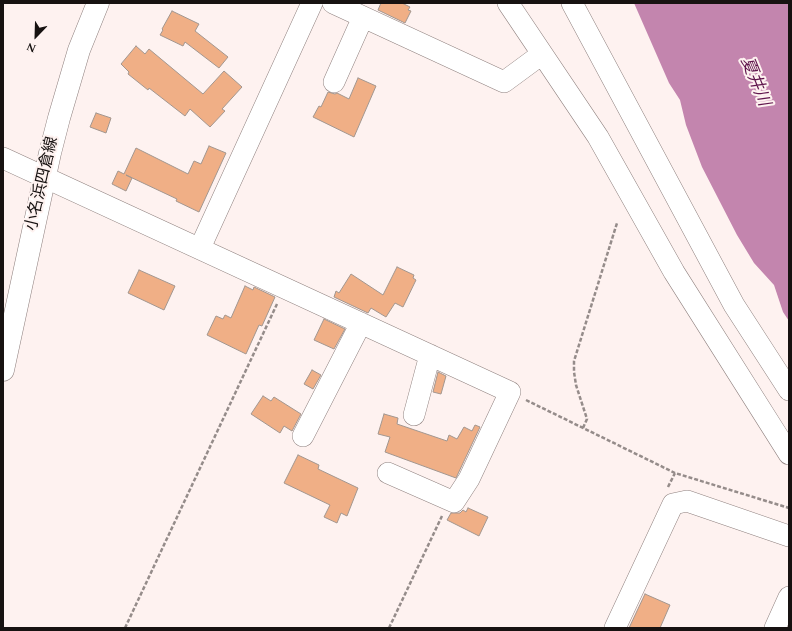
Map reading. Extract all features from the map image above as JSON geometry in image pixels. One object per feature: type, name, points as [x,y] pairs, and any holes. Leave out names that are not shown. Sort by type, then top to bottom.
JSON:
[{"type":"main road","name":"小名浜四倉線","points":[[3,370],[58,118],[94,7]]},
{"type":"street","points":[[200,248],[312,3]]},
{"type":"street","points":[[333,3],[504,82],[542,54]]},
{"type":"street","points":[[508,3],[598,137],[674,272],[789,454]]},
{"type":"street","points":[[572,3],[734,305],[789,390]]},
{"type":"street","points":[[334,82],[363,17]]},
{"type":"street","points":[[3,158],[510,392],[469,478],[454,502],[388,473]]},
{"type":"street","points":[[304,436],[361,323]]},
{"type":"street","points":[[414,416],[430,355]]},
{"type":"street","points":[[615,628],[673,504],[687,501],[789,536]]},
{"type":"street","points":[[775,628],[789,597]]},
{"type":"path","points":[[583,428],[587,419],[576,385],[574,361],[617,223]]},
{"type":"path","points":[[125,628],[284,288]]},
{"type":"path","points":[[510,392],[675,473],[789,508]]},
{"type":"path","points":[[389,628],[443,513],[454,502]]},
{"type":"water","name":"夏井川","points":[[634,3],[789,3],[789,321],[783,312],[774,285],[754,263],[737,235],[702,167],[686,125],[680,100],[669,83]]},
{"type":"building","points":[[381,3],[402,3],[410,7],[408,10],[411,11],[405,23],[378,10]]},
{"type":"building","points":[[172,11],[199,24],[195,31],[228,57],[219,68],[185,42],[183,46],[160,35]]},
{"type":"building","points":[[136,46],[145,54],[149,49],[203,94],[224,71],[242,87],[222,109],[225,111],[210,127],[190,109],[185,116],[128,74],[129,72],[121,64]]},
{"type":"building","points":[[358,78],[376,86],[354,137],[313,117],[319,106],[321,107],[328,92],[335,94],[337,93],[349,99]]},
{"type":"building","points":[[96,113],[111,118],[106,133],[90,127]]},
{"type":"building","points":[[209,146],[226,153],[199,212],[176,201],[177,199],[126,175],[132,178],[126,191],[112,184],[118,171],[124,174],[136,148],[188,174],[194,161],[201,164]]},
{"type":"building","points":[[397,267],[414,275],[413,278],[416,280],[403,307],[395,303],[386,317],[371,308],[368,313],[334,297],[336,291],[339,293],[351,274],[383,295]]},
{"type":"building","points":[[139,270],[175,286],[164,310],[128,293]]},
{"type":"building","points":[[245,286],[253,290],[254,287],[275,297],[262,326],[259,325],[246,354],[207,335],[216,316],[223,319],[225,315],[231,318]]},
{"type":"building","points":[[324,319],[345,329],[334,349],[314,340]]},
{"type":"building","points":[[312,370],[321,375],[313,389],[304,384]]},
{"type":"building","points":[[438,372],[446,376],[441,394],[433,392]]},
{"type":"building","points":[[263,396],[271,401],[274,397],[301,414],[292,431],[284,426],[280,433],[251,414]]},
{"type":"building","points":[[384,414],[398,418],[397,424],[447,441],[449,435],[457,439],[464,427],[472,431],[475,425],[480,427],[456,478],[385,452],[390,437],[378,434]]},
{"type":"building","points":[[298,455],[319,465],[318,469],[358,488],[347,516],[341,513],[337,523],[324,517],[330,505],[284,483]]},
{"type":"building","points":[[468,508],[488,517],[479,536],[447,520],[451,513],[460,513],[463,510],[466,512]]},
{"type":"building","points":[[645,594],[670,605],[660,628],[629,628]]}]
